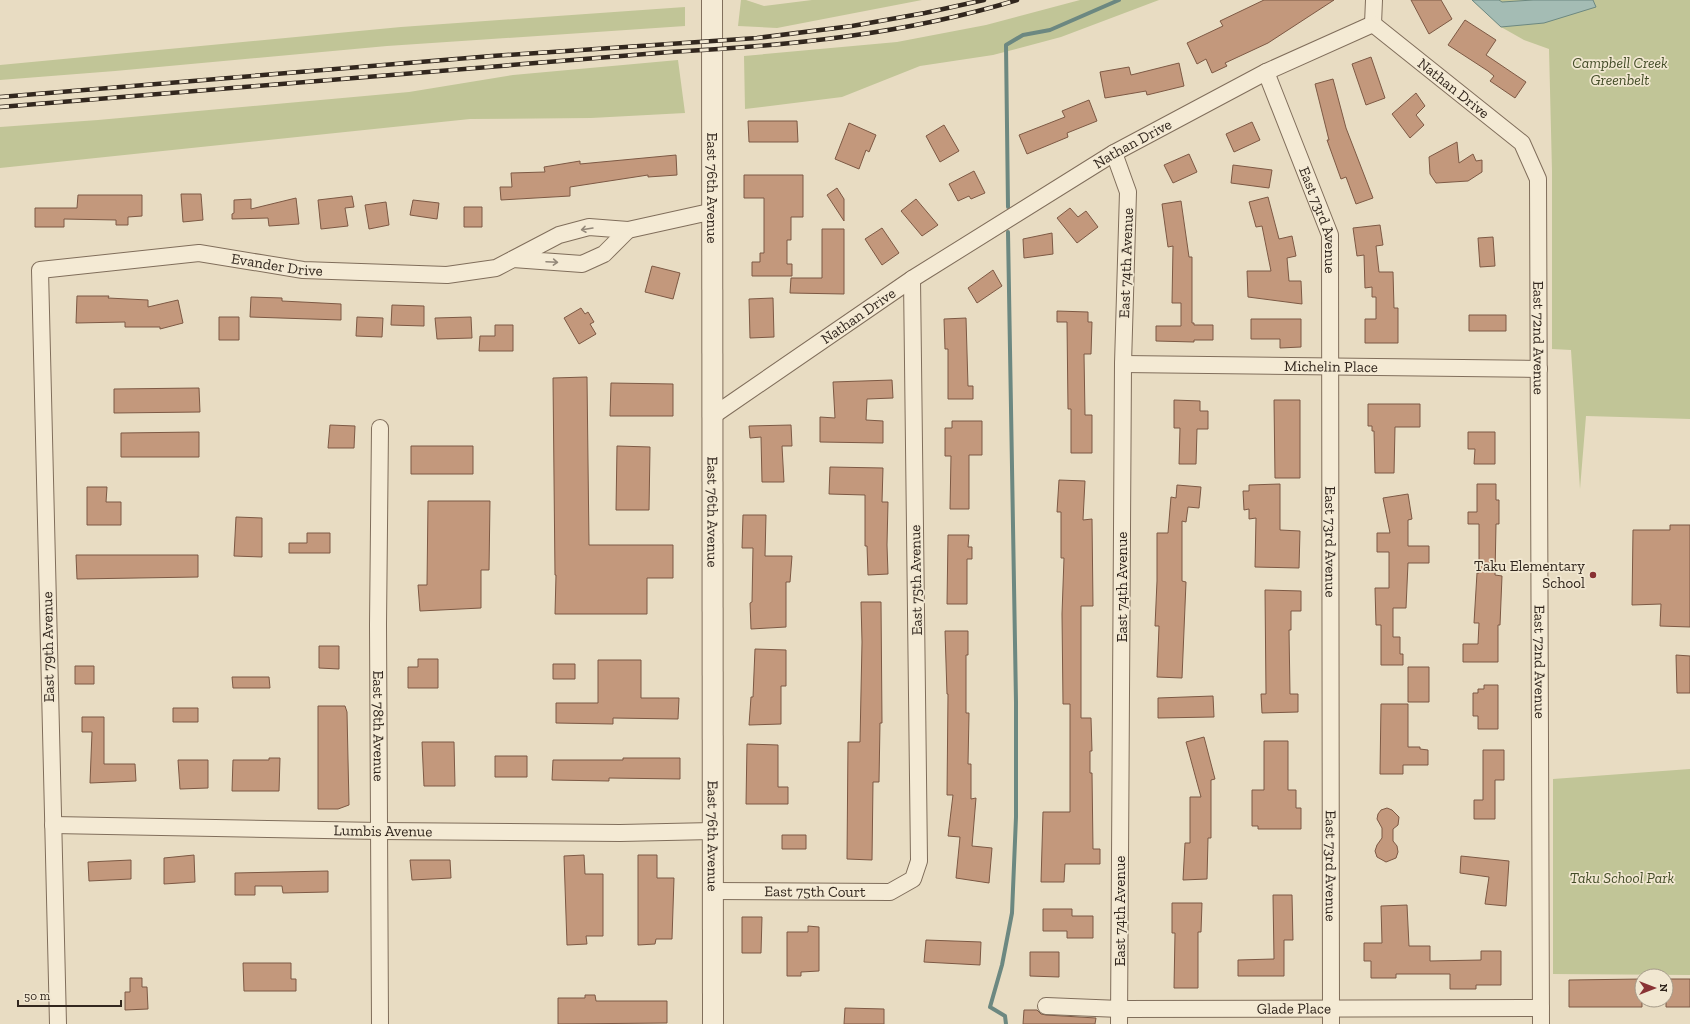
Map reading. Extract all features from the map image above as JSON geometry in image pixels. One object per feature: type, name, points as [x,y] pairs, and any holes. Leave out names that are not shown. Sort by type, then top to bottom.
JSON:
[{"type":"street","name":"East 76th Avenue","points":[[712,0],[714,211],[713,1024]]},
{"type":"street","points":[[1373,24],[1374,0]]},
{"type":"street","name":"Nathan Drive","points":[[714,415],[912,279],[1114,154],[1266,72],[1373,24],[1522,143],[1538,179]]},
{"type":"street","name":"East 73rd Avenue","points":[[1266,72],[1330,235],[1331,1024]]},
{"type":"street","name":"East 74th Avenue","points":[[1114,154],[1128,192],[1123,364],[1120,1016]]},
{"type":"street","name":"East 72nd Avenue","points":[[1538,179],[1541,1024]]},
{"type":"street","name":"Evander Drive","points":[[40,270],[199,253],[303,270],[447,275],[496,268],[559,235],[589,227],[628,230],[714,211]]},
{"type":"street","points":[[513,259],[582,264],[604,254],[628,230]]},
{"type":"street","name":"East 79th Avenue","points":[[40,270],[52,825],[58,1024]]},
{"type":"street","name":"East 75th Avenue","points":[[912,279],[919,861],[913,879]]},
{"type":"street","name":"Michelin Place","points":[[1123,364],[1539,369]]},
{"type":"street","name":"East 78th Avenue","points":[[380,428],[378,625],[380,1024]]},
{"type":"street","name":"Lumbis Avenue","points":[[52,825],[380,831],[620,833],[713,831]]},
{"type":"street","name":"East 75th Court","points":[[713,891],[890,892],[913,879]]},
{"type":"street","name":"Glade Place","points":[[1046,1006],[1120,1016],[1331,1008],[1541,1008]]},
{"type":"green space","points":[[741,0],[746,0],[764,6],[812,0],[922,0],[777,28],[738,26]]},
{"type":"green space","points":[[1080,0],[1159,0],[1061,37],[993,55],[920,66],[842,97],[745,109],[744,56],[897,42],[986,25]]},
{"type":"green space","name":"Campbell Creek Greenbelt","points":[[1472,0],[1690,0],[1690,419],[1586,416],[1580,489],[1571,350],[1552,349],[1552,171],[1549,49],[1524,40],[1501,27]]},
{"type":"green space","points":[[685,7],[685,26],[387,46],[0,80],[0,65],[401,27]]},
{"type":"green space","points":[[678,60],[685,113],[591,118],[470,119],[0,168],[0,127],[98,120],[409,92],[513,75]]},
{"type":"green space","name":"Taku School Park","points":[[1690,769],[1690,975],[1674,975],[1674,968],[1634,968],[1634,975],[1553,974],[1553,779]]},
{"type":"water","points":[[1472,0],[1499,0],[1502,2],[1533,0],[1593,0],[1596,7],[1544,23],[1501,27]]},
{"type":"building","points":[[1264,0],[1334,0],[1268,43],[1225,63],[1227,66],[1212,73],[1206,59],[1197,64],[1187,43],[1223,26],[1220,21]]},
{"type":"building","points":[[1411,0],[1441,0],[1452,19],[1429,34]]},
{"type":"building","points":[[1465,20],[1496,40],[1486,55],[1526,82],[1515,98],[1490,81],[1494,76],[1488,71],[1448,45]]},
{"type":"building","points":[[1371,57],[1385,98],[1366,105],[1352,64]]},
{"type":"building","points":[[1179,63],[1184,86],[1147,95],[1146,91],[1105,98],[1100,72],[1129,67],[1131,75]]},
{"type":"building","points":[[1333,79],[1346,128],[1373,198],[1356,204],[1346,177],[1341,179],[1327,140],[1329,140],[1315,84]]},
{"type":"building","points":[[1416,93],[1425,106],[1416,115],[1424,125],[1410,138],[1392,114]]},
{"type":"building","points":[[1089,100],[1097,121],[1067,133],[1068,137],[1027,154],[1019,135],[1065,117],[1062,111]]},
{"type":"building","points":[[748,121],[797,121],[798,142],[749,142]]},
{"type":"building","points":[[1252,122],[1260,140],[1234,152],[1226,134]]},
{"type":"building","points":[[849,123],[876,135],[869,152],[866,150],[859,169],[835,159]]},
{"type":"building","points":[[944,125],[959,151],[940,162],[926,136]]},
{"type":"building","points":[[1457,142],[1459,163],[1473,154],[1476,161],[1482,160],[1482,172],[1468,181],[1436,183],[1430,174],[1429,157]]},
{"type":"building","points":[[1189,154],[1197,172],[1173,183],[1164,165]]},
{"type":"building","points":[[676,155],[677,175],[648,177],[648,175],[570,187],[570,196],[501,200],[500,187],[512,187],[511,173],[545,172],[544,167],[580,161],[580,164]]},
{"type":"building","points":[[1233,165],[1272,170],[1269,188],[1231,183]]},
{"type":"building","points":[[974,171],[985,193],[971,199],[969,196],[958,201],[949,184]]},
{"type":"building","points":[[744,175],[803,175],[803,217],[791,217],[791,240],[787,240],[787,264],[792,264],[792,276],[752,276],[752,262],[760,262],[760,253],[764,253],[764,198],[744,198]]},
{"type":"building","points":[[837,188],[844,199],[844,221],[827,195]]},
{"type":"building","points":[[181,194],[201,194],[203,220],[183,222]]},
{"type":"building","points":[[78,195],[142,195],[142,216],[128,217],[128,225],[116,225],[116,220],[64,219],[64,227],[35,227],[35,208],[77,208]]},
{"type":"building","points":[[352,196],[354,207],[345,208],[348,226],[321,229],[318,200]]},
{"type":"building","points":[[1268,197],[1279,239],[1292,236],[1296,256],[1287,258],[1289,281],[1301,281],[1302,304],[1248,297],[1247,271],[1271,271],[1262,226],[1256,227],[1249,202]]},
{"type":"building","points":[[296,198],[299,224],[269,226],[268,218],[232,219],[232,214],[234,213],[234,200],[251,199],[251,209]]},
{"type":"building","points":[[916,199],[938,225],[922,236],[901,211]]},
{"type":"building","points":[[413,200],[439,203],[437,219],[410,215]]},
{"type":"building","points":[[1181,201],[1189,257],[1192,257],[1192,323],[1194,323],[1194,325],[1213,325],[1213,340],[1194,340],[1194,342],[1156,341],[1156,326],[1181,326],[1181,303],[1172,303],[1173,246],[1168,247],[1162,204]]},
{"type":"building","points":[[386,202],[389,225],[369,229],[365,205]]},
{"type":"building","points":[[464,207],[482,207],[482,227],[464,227]]},
{"type":"building","points":[[1070,208],[1078,217],[1086,211],[1098,227],[1077,243],[1057,218]]},
{"type":"building","points":[[1380,225],[1383,245],[1376,246],[1379,272],[1393,272],[1394,308],[1398,308],[1398,343],[1365,343],[1365,319],[1376,319],[1376,297],[1372,297],[1372,287],[1365,288],[1364,255],[1357,256],[1353,228]]},
{"type":"building","points":[[882,228],[899,253],[882,265],[865,239]]},
{"type":"building","points":[[822,229],[844,229],[844,294],[790,293],[791,278],[822,278]]},
{"type":"building","points":[[1052,233],[1053,254],[1024,258],[1023,239]]},
{"type":"building","points":[[1493,237],[1495,266],[1480,267],[1478,238]]},
{"type":"building","points":[[652,266],[680,273],[673,299],[645,292]]},
{"type":"building","points":[[993,270],[1002,286],[977,303],[968,288]]},
{"type":"building","points":[[77,296],[109,296],[108,298],[148,300],[148,307],[178,300],[183,323],[160,329],[160,327],[125,327],[125,322],[76,323]]},
{"type":"building","points":[[251,297],[282,298],[282,301],[341,304],[341,320],[250,317]]},
{"type":"building","points":[[773,298],[774,337],[750,338],[749,299]]},
{"type":"building","points":[[392,305],[424,306],[424,326],[391,325]]},
{"type":"building","points":[[581,308],[585,314],[588,312],[594,322],[590,324],[596,334],[579,344],[564,318]]},
{"type":"building","points":[[1057,311],[1088,312],[1088,322],[1092,322],[1091,354],[1084,354],[1085,415],[1092,415],[1092,453],[1071,453],[1071,409],[1068,409],[1067,322],[1057,322]]},
{"type":"building","points":[[1469,315],[1506,315],[1506,331],[1469,331]]},
{"type":"building","points":[[219,317],[239,317],[239,340],[219,340]]},
{"type":"building","points":[[357,317],[383,318],[382,337],[356,336]]},
{"type":"building","points":[[471,317],[472,338],[437,339],[435,318]]},
{"type":"building","points":[[966,318],[968,386],[973,386],[973,399],[948,399],[948,349],[945,349],[944,319]]},
{"type":"building","points":[[1251,319],[1301,319],[1301,347],[1280,348],[1280,339],[1251,339]]},
{"type":"building","points":[[495,325],[513,325],[513,351],[479,351],[480,336],[495,336]]},
{"type":"building","points":[[587,377],[589,545],[673,545],[673,578],[647,578],[647,614],[555,614],[556,575],[553,378]]},
{"type":"building","points":[[892,380],[893,398],[867,399],[866,420],[883,421],[883,443],[820,442],[820,417],[835,418],[833,382]]},
{"type":"building","points":[[611,383],[673,384],[673,416],[610,416]]},
{"type":"building","points":[[199,388],[200,412],[114,413],[114,389]]},
{"type":"building","points":[[1174,400],[1200,401],[1200,411],[1208,411],[1208,429],[1197,429],[1196,464],[1179,464],[1180,428],[1174,428]]},
{"type":"building","points":[[1274,400],[1300,400],[1300,478],[1275,478]]},
{"type":"building","points":[[1368,404],[1420,404],[1420,427],[1395,427],[1394,473],[1375,473],[1374,431],[1372,431],[1372,426],[1368,426]]},
{"type":"building","points":[[952,421],[982,421],[982,455],[969,455],[969,509],[950,509],[951,456],[945,456],[945,428],[952,428]]},
{"type":"building","points":[[330,425],[355,426],[354,448],[328,448]]},
{"type":"building","points":[[791,425],[792,446],[782,446],[784,482],[762,482],[761,437],[750,438],[749,426]]},
{"type":"building","points":[[199,432],[199,457],[121,457],[121,433]]},
{"type":"building","points":[[1468,432],[1495,432],[1495,464],[1474,464],[1475,449],[1468,449]]},
{"type":"building","points":[[411,446],[473,446],[473,474],[411,474]]},
{"type":"building","points":[[617,446],[650,447],[649,510],[616,510]]},
{"type":"building","points":[[830,467],[883,468],[882,502],[888,502],[888,574],[868,575],[867,546],[865,546],[865,495],[829,494]]},
{"type":"building","points":[[1059,480],[1085,481],[1083,520],[1092,519],[1093,606],[1081,606],[1081,718],[1091,718],[1092,751],[1090,751],[1090,773],[1092,773],[1093,849],[1100,849],[1100,864],[1065,864],[1064,882],[1041,882],[1043,812],[1070,812],[1070,704],[1063,704],[1062,614],[1064,558],[1061,558],[1061,512],[1057,512]]},
{"type":"building","points":[[1280,484],[1280,530],[1300,531],[1299,568],[1255,567],[1256,518],[1249,519],[1249,509],[1244,510],[1243,491],[1249,491],[1249,485]]},
{"type":"building","points":[[1477,484],[1496,484],[1496,500],[1499,500],[1499,524],[1496,524],[1495,575],[1502,576],[1500,625],[1498,625],[1498,662],[1463,662],[1463,644],[1478,644],[1479,623],[1474,623],[1477,573],[1479,573],[1479,524],[1468,524],[1468,512],[1477,512]]},
{"type":"building","points":[[1177,485],[1201,487],[1199,508],[1188,507],[1186,522],[1182,521],[1182,581],[1186,582],[1182,678],[1157,677],[1159,626],[1155,626],[1157,533],[1168,533],[1171,497],[1176,498]]},
{"type":"building","points":[[87,487],[107,487],[106,502],[121,502],[121,525],[87,525]]},
{"type":"building","points":[[1408,494],[1412,519],[1408,520],[1408,546],[1429,546],[1429,563],[1408,563],[1406,608],[1393,608],[1393,637],[1400,637],[1400,654],[1403,654],[1403,665],[1381,665],[1381,625],[1376,625],[1375,588],[1389,588],[1389,552],[1377,552],[1377,533],[1390,533],[1383,498]]},
{"type":"building","points":[[428,501],[490,501],[489,570],[481,570],[481,608],[420,611],[418,585],[427,585]]},
{"type":"building","points":[[743,515],[766,515],[765,556],[792,556],[790,582],[786,582],[786,627],[751,629],[750,603],[752,602],[753,548],[742,548]]},
{"type":"building","points":[[236,517],[262,518],[262,557],[234,556]]},
{"type":"building","points":[[1670,525],[1690,525],[1690,627],[1660,626],[1661,604],[1632,605],[1633,530],[1670,530]]},
{"type":"building","points":[[307,533],[330,533],[330,553],[289,553],[289,543],[307,543]]},
{"type":"building","points":[[948,535],[969,535],[968,547],[972,547],[972,559],[967,559],[967,604],[947,604]]},
{"type":"building","points":[[76,555],[198,555],[198,577],[77,579]]},
{"type":"building","points":[[1265,590],[1301,591],[1301,611],[1291,611],[1291,630],[1289,630],[1290,694],[1298,694],[1298,712],[1262,713],[1261,694],[1266,694]]},
{"type":"building","points":[[861,602],[881,602],[882,723],[880,723],[879,782],[873,782],[872,860],[847,859],[848,742],[860,742],[862,642]]},
{"type":"building","points":[[945,631],[968,631],[968,655],[966,655],[966,713],[969,713],[968,764],[971,764],[971,799],[976,798],[972,846],[992,848],[989,883],[956,878],[960,837],[948,836],[953,795],[947,795],[948,694]]},
{"type":"building","points":[[319,646],[339,646],[339,669],[319,668]]},
{"type":"building","points":[[755,649],[786,650],[786,686],[781,686],[781,724],[749,725],[751,697],[753,697]]},
{"type":"building","points":[[1676,655],[1690,656],[1690,693],[1677,693]]},
{"type":"building","points":[[418,659],[438,659],[438,688],[408,688],[408,667],[418,667]]},
{"type":"building","points":[[598,660],[641,660],[641,698],[679,698],[678,719],[613,718],[613,724],[556,723],[556,703],[598,703]]},
{"type":"building","points":[[553,664],[575,664],[575,679],[553,679]]},
{"type":"building","points":[[75,666],[94,666],[94,684],[75,684]]},
{"type":"building","points":[[1408,667],[1429,667],[1429,702],[1408,702]]},
{"type":"building","points":[[232,677],[269,677],[270,688],[233,688]]},
{"type":"building","points":[[1484,685],[1498,685],[1498,729],[1478,729],[1478,716],[1473,716],[1473,693],[1478,693],[1478,689],[1484,689]]},
{"type":"building","points":[[1213,696],[1214,717],[1158,718],[1158,698]]},
{"type":"building","points":[[1381,704],[1408,704],[1408,747],[1420,747],[1420,749],[1428,750],[1428,765],[1403,765],[1403,774],[1380,774]]},
{"type":"building","points":[[318,706],[345,706],[347,712],[349,805],[338,809],[318,809]]},
{"type":"building","points":[[173,708],[198,708],[198,722],[173,722]]},
{"type":"building","points":[[82,717],[104,717],[104,764],[135,764],[136,781],[90,783],[92,732],[82,732]]},
{"type":"building","points":[[1204,737],[1215,779],[1211,780],[1211,838],[1208,838],[1207,879],[1183,880],[1185,843],[1190,843],[1190,797],[1201,797],[1186,742]]},
{"type":"building","points":[[1264,741],[1288,741],[1288,790],[1296,790],[1296,808],[1301,808],[1301,829],[1258,829],[1258,826],[1252,826],[1252,790],[1264,790]]},
{"type":"building","points":[[422,742],[454,742],[455,786],[424,786]]},
{"type":"building","points":[[747,744],[778,745],[778,787],[788,787],[788,804],[746,804]]},
{"type":"building","points":[[1483,750],[1504,750],[1504,780],[1495,780],[1495,819],[1474,819],[1474,800],[1483,800]]},
{"type":"building","points":[[495,756],[527,756],[527,777],[495,777]]},
{"type":"building","points":[[269,758],[280,758],[279,791],[232,791],[233,760],[269,760]]},
{"type":"building","points":[[623,758],[680,758],[680,779],[609,778],[609,781],[552,780],[553,760],[623,760]]},
{"type":"building","points":[[178,760],[208,760],[208,788],[180,789]]},
{"type":"building","points":[[1387,808],[1392,810],[1399,817],[1398,825],[1393,829],[1393,841],[1397,846],[1398,852],[1396,858],[1386,862],[1377,857],[1375,851],[1382,838],[1382,828],[1377,819],[1378,814],[1381,810]]},
{"type":"building","points":[[782,835],[806,835],[806,849],[782,849]]},
{"type":"building","points":[[194,855],[195,882],[164,884],[164,858]]},
{"type":"building","points":[[584,855],[585,874],[603,874],[603,936],[586,936],[587,944],[567,945],[564,856]]},
{"type":"building","points":[[638,855],[657,855],[657,878],[674,878],[672,939],[656,939],[655,944],[638,945]]},
{"type":"building","points":[[1461,856],[1509,861],[1506,906],[1485,904],[1489,877],[1460,873]]},
{"type":"building","points":[[131,860],[131,879],[89,881],[88,862]]},
{"type":"building","points":[[410,860],[450,860],[451,878],[412,880]]},
{"type":"building","points":[[328,871],[328,892],[283,893],[282,886],[255,886],[255,895],[235,895],[235,873]]},
{"type":"building","points":[[1273,895],[1292,895],[1293,940],[1284,940],[1284,976],[1238,976],[1238,960],[1274,959]]},
{"type":"building","points":[[1172,903],[1202,903],[1201,932],[1198,932],[1198,988],[1174,988],[1175,933],[1172,933]]},
{"type":"building","points":[[1407,905],[1409,946],[1430,946],[1430,961],[1481,960],[1481,951],[1501,951],[1501,985],[1476,985],[1476,989],[1450,989],[1450,974],[1396,974],[1396,978],[1371,978],[1371,961],[1364,961],[1364,943],[1382,943],[1381,906]]},
{"type":"building","points":[[1043,909],[1072,909],[1072,916],[1093,916],[1093,938],[1067,938],[1067,931],[1043,931]]},
{"type":"building","points":[[742,917],[762,917],[761,953],[742,953]]},
{"type":"building","points":[[808,926],[819,927],[819,971],[801,972],[801,976],[787,976],[787,932],[808,932]]},
{"type":"building","points":[[926,940],[981,942],[980,965],[924,962]]},
{"type":"building","points":[[1030,952],[1059,952],[1059,977],[1030,976]]},
{"type":"building","points":[[243,963],[291,963],[291,979],[296,979],[296,991],[244,991]]},
{"type":"building","points":[[130,978],[142,978],[142,987],[147,987],[148,1009],[125,1010],[125,992],[130,992]]},
{"type":"building","points":[[1634,979],[1634,1007],[1569,1007],[1569,980]]},
{"type":"building","points":[[1674,979],[1690,979],[1690,1007],[1674,1007]]},
{"type":"building","points":[[585,995],[595,995],[596,1001],[667,1001],[667,1023],[558,1024],[558,998],[585,998]]},
{"type":"building","points":[[845,1008],[884,1009],[884,1024],[844,1024]]},
{"type":"building","points":[[1024,1010],[1037,1010],[1041,1014],[1046,1015],[1096,1018],[1095,1024],[1023,1024]]},
{"type":"waterway","points":[[1008,207],[1006,45],[1023,35],[1050,30],[1119,0]]},
{"type":"waterway","points":[[1006,1024],[1005,1016],[990,1007],[1002,965],[1012,913],[1016,817],[1016,702],[1008,232]]},
{"type":"railway","points":[[0,97],[492,56],[757,38],[852,26],[925,13],[984,0]]},
{"type":"railway","points":[[0,107],[802,42],[889,30],[932,22],[1017,0]]},
{"type":"place","name":"Taku Elementary School","points":[[1593,575]]}]
